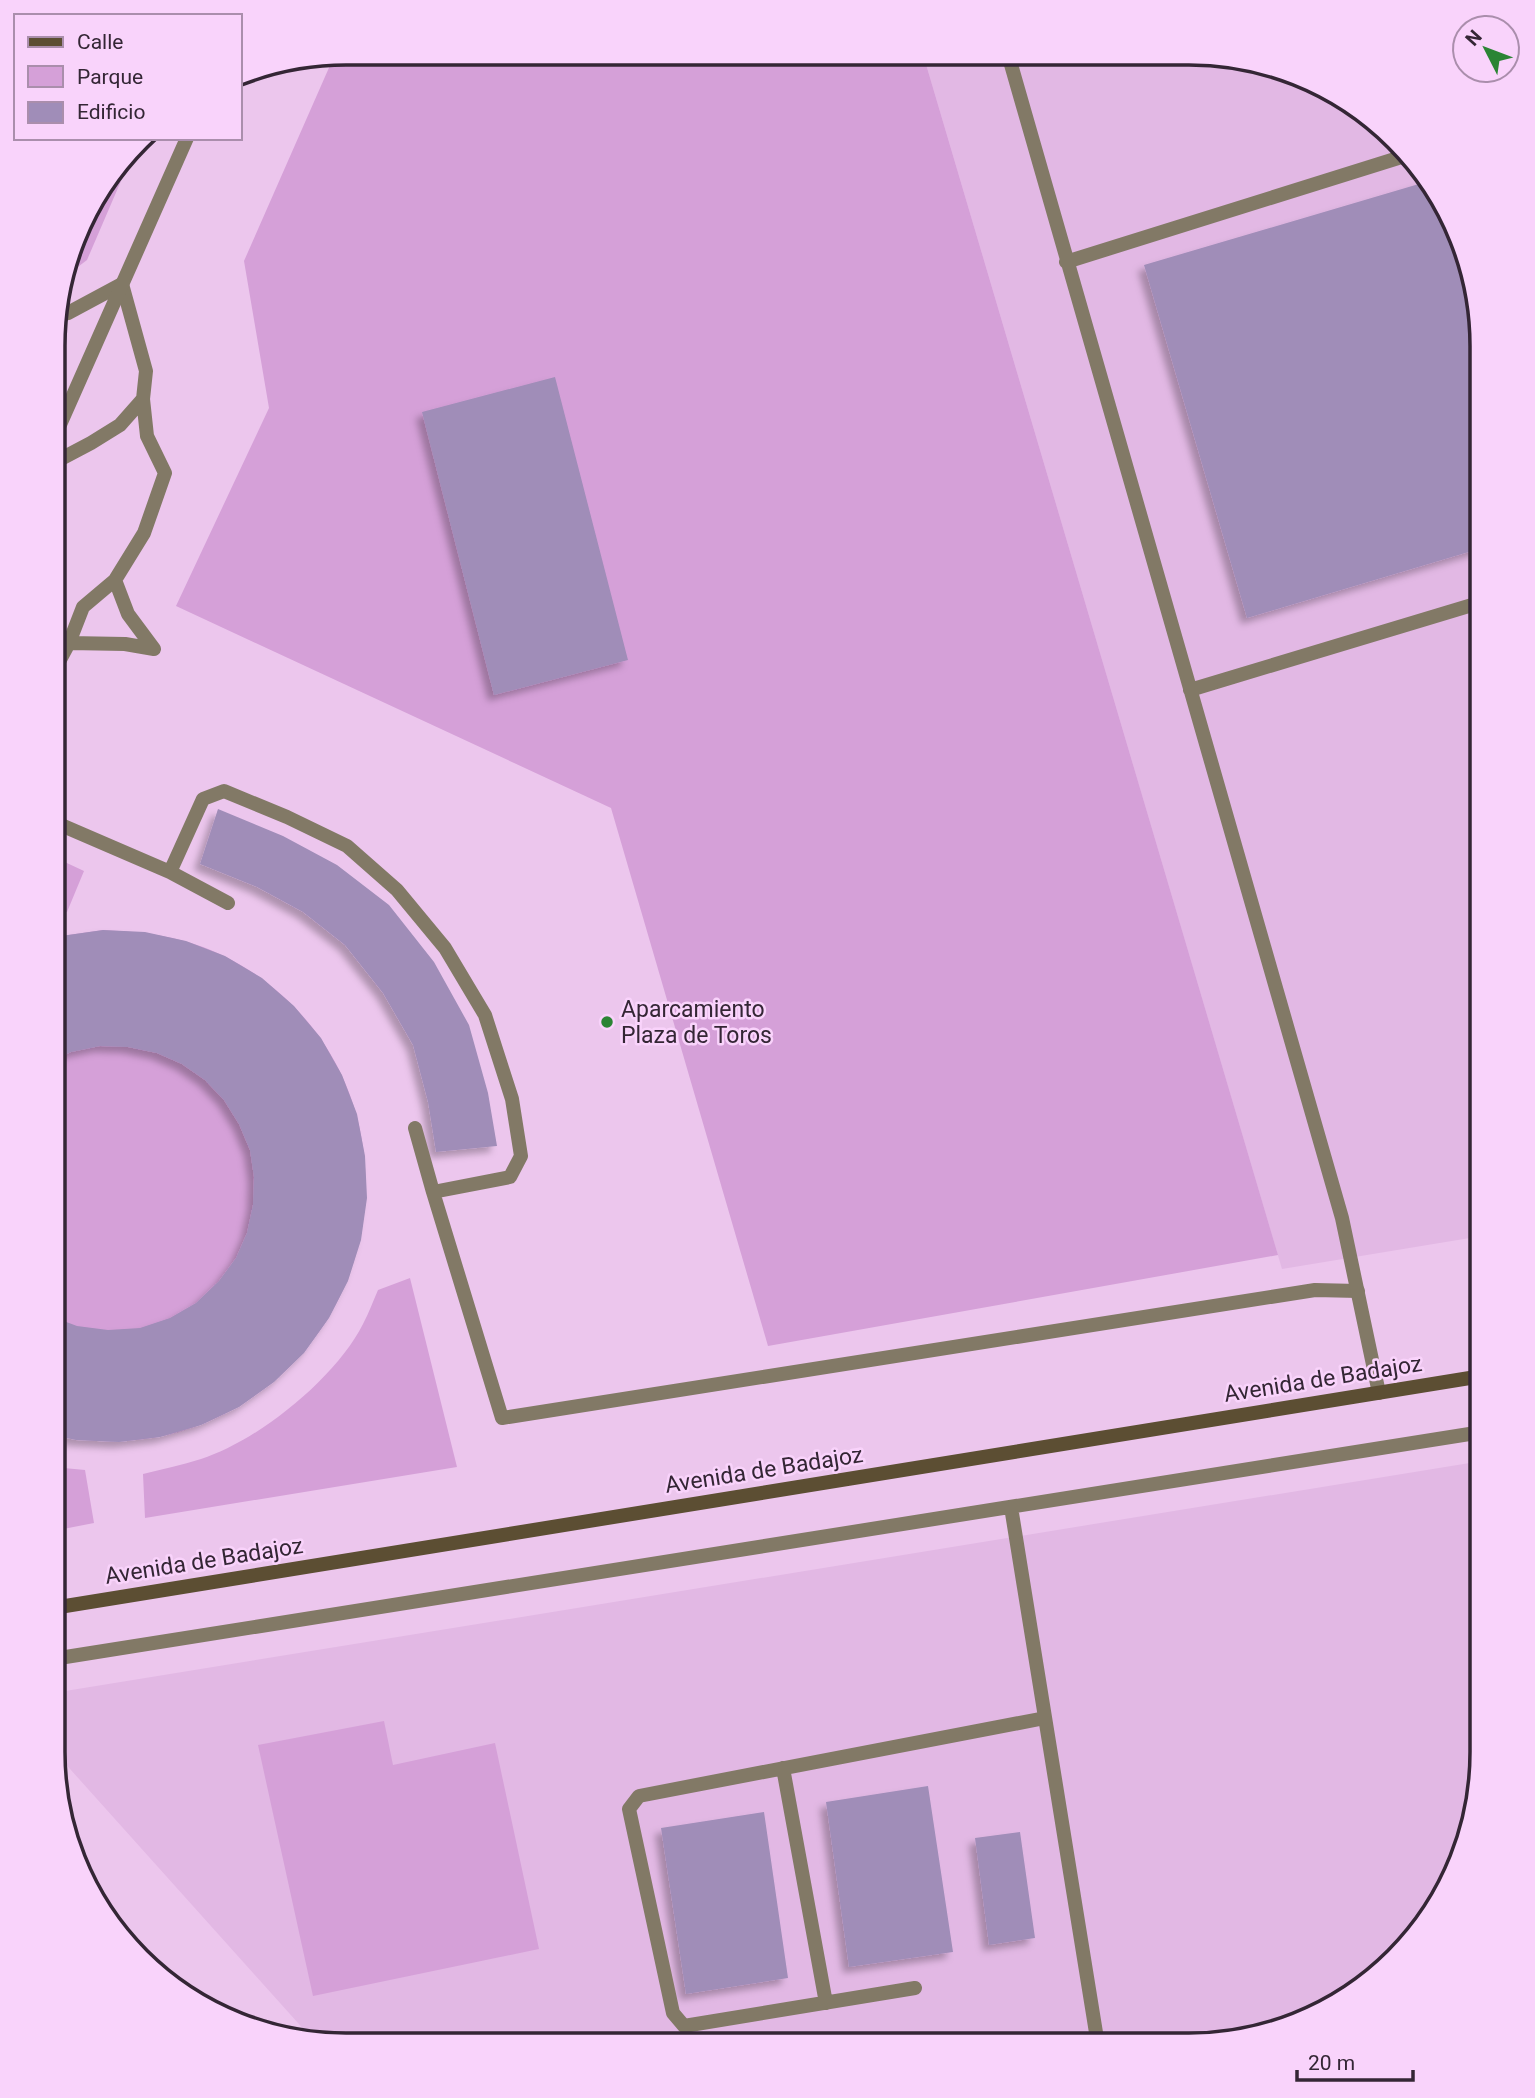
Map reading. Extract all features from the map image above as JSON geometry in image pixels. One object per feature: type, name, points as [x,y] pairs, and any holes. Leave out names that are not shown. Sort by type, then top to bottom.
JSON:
[{"type":"main road","name":"Avenida de Badajoz","points":[[65,1606],[1470,1378]]},
{"type":"street","points":[[1011,65],[1342,1218],[1379,1392]]},
{"type":"street","points":[[65,413],[186,140]]},
{"type":"street","points":[[1066,261],[1398,158]]},
{"type":"street","points":[[67,313],[122,284]]},
{"type":"street","points":[[65,650],[83,607],[115,580],[144,533],[164,473],[147,436],[143,399],[146,371],[122,284]]},
{"type":"street","points":[[65,457],[120,425],[143,399]]},
{"type":"street","points":[[69,643],[125,643],[153,649],[128,614],[115,580]]},
{"type":"street","points":[[1190,690],[1470,606]]},
{"type":"street","points":[[170,872],[203,799],[224,791],[347,846],[397,890],[445,948],[485,1015],[512,1099],[521,1156],[510,1177],[433,1192]]},
{"type":"street","points":[[65,827],[170,872],[228,903]]},
{"type":"street","points":[[415,1128],[502,1418],[1315,1290],[1358,1291]]},
{"type":"street","points":[[65,1657],[1470,1434]]},
{"type":"street","points":[[1011,1507],[1096,2033]]},
{"type":"street","points":[[915,1989],[684,2026],[673,2013],[629,1809],[639,1796],[1045,1718]]},
{"type":"street","points":[[783,1768],[826,2003]]},
{"type":"shaded area","points":[[926,65],[1208,65],[1262,74],[1297,86],[1345,112],[1388,147],[1433,205],[1449,238],[1461,273],[1470,327],[1470,1238],[1282,1269]]},
{"type":"shaded area","points":[[1470,1463],[1470,1771],[1461,1825],[1449,1860],[1433,1893],[1412,1923],[1388,1951],[1360,1975],[1330,1996],[1297,2012],[1262,2024],[1226,2031],[327,2033],[305,2030],[65,1763],[65,1691]]},
{"type":"green space","points":[[330,65],[926,65],[1278,1255],[768,1346],[611,808],[176,606],[269,408],[244,261]]},
{"type":"green space","points":[[124,174],[87,260],[75,269],[102,205]]},
{"type":"green space","points":[[65,862],[84,871],[65,912]]},
{"type":"green space","points":[[103,930],[135,932],[196,945],[226,957],[288,1001],[332,1057],[358,1121],[366,1189],[355,1256],[327,1320],[281,1375],[218,1417],[158,1437],[116,1441],[65,1437],[65,935]]},
{"type":"green space","points":[[410,1278],[457,1467],[145,1518],[143,1474],[194,1461],[223,1450],[270,1423],[315,1386],[351,1345],[378,1290]]},
{"type":"green space","points":[[65,1468],[85,1470],[94,1523],[65,1529]]},
{"type":"green space","points":[[384,1721],[393,1765],[495,1743],[539,1949],[313,1996],[258,1745]]},
{"type":"building","points":[[1419,184],[1433,205],[1449,238],[1461,273],[1468,309],[1470,552],[1247,618],[1144,265]]},
{"type":"building","points":[[555,377],[628,660],[494,695],[422,412]]},
{"type":"building","points":[[218,809],[283,836],[337,865],[389,905],[434,962],[469,1025],[488,1093],[497,1146],[436,1152],[428,1102],[413,1045],[383,993],[345,945],[303,912],[257,887],[200,864]]},
{"type":"building","points":[[103,930],[145,932],[186,941],[225,956],[262,978],[294,1006],[321,1038],[342,1075],[357,1114],[365,1156],[367,1198],[361,1240],[348,1281],[329,1318],[304,1353],[274,1382],[239,1407],[201,1425],[160,1437],[119,1442],[65,1438],[65,1322],[108,1330],[140,1328],[170,1318],[196,1303],[219,1281],[236,1258],[247,1233],[253,1205],[254,1177],[250,1150],[239,1124],[224,1100],[205,1080],[182,1064],[157,1053],[128,1047],[100,1046],[65,1055],[65,935]]},
{"type":"building","points":[[928,1786],[953,1952],[849,1967],[826,1802]]},
{"type":"building","points":[[764,1812],[788,1978],[686,1994],[661,1828]]},
{"type":"building","points":[[1020,1832],[1035,1938],[989,1945],[975,1838]]},
{"type":"place","name":"Aparcamiento Plaza de Toros","points":[[607,1022]]}]
